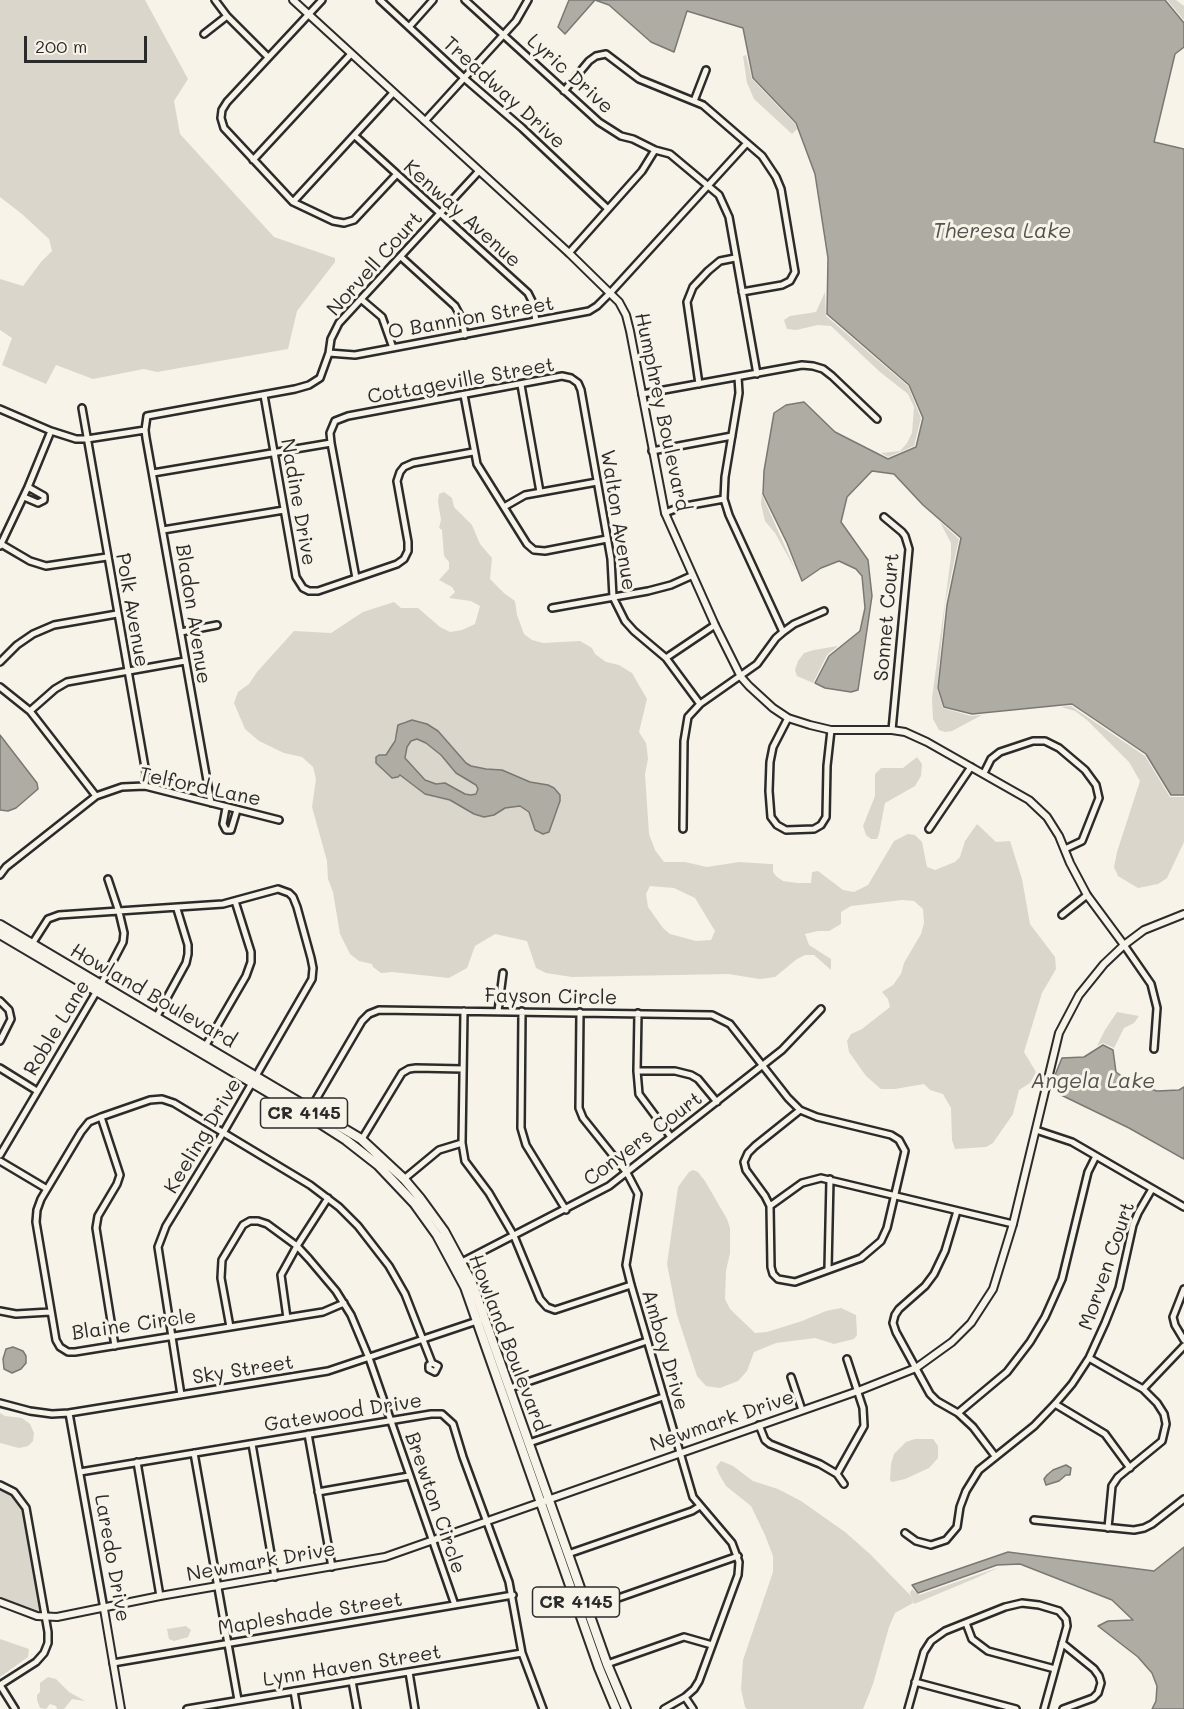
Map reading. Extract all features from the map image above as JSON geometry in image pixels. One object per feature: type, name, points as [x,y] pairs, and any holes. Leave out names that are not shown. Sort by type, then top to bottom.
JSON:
[{"type":"main road","name":"Howland Boulevard","points":[[0,925],[99,988],[157,1016],[206,1045],[346,1140],[398,1185],[429,1222],[460,1276],[481,1319],[510,1388],[529,1443],[545,1501],[568,1554],[607,1664],[626,1709]]},
{"type":"main road","name":"Howland Boulevard","points":[[0,934],[99,988],[254,1079],[311,1108],[361,1139],[404,1179],[444,1231],[462,1262],[545,1501],[599,1668],[616,1709]]},
{"type":"main road","points":[[346,1140],[361,1139]]},
{"type":"main road","points":[[360,1150],[372,1149]]},
{"type":"street","points":[[215,0],[227,16],[268,57]]},
{"type":"street","name":"Humphrey Boulevard","points":[[292,0],[611,292],[626,315],[665,513],[692,576],[741,677],[761,699],[788,718],[831,730],[892,730],[914,736],[1029,800],[1047,817],[1087,895],[1124,945]]},
{"type":"street","points":[[322,0],[227,102],[222,110],[221,118],[224,128],[293,201],[326,219],[344,223],[354,220],[396,175]]},
{"type":"street","name":"Treadway Drive","points":[[380,0],[608,209]]},
{"type":"street","points":[[410,27],[433,0]]},
{"type":"street","name":"Lyric Drive","points":[[465,0],[604,126],[621,136],[670,154],[719,195],[726,207],[757,374]]},
{"type":"street","points":[[425,121],[516,21],[528,0]]},
{"type":"street","points":[[204,34],[227,16]]},
{"type":"street","points":[[253,160],[351,54]]},
{"type":"street","points":[[564,91],[590,61],[596,56],[606,54],[639,79],[694,101],[716,115],[769,164],[781,189],[795,272],[790,281],[782,285],[742,292]]},
{"type":"street","points":[[694,101],[706,70]]},
{"type":"street","points":[[293,201],[393,93]]},
{"type":"street","name":"Kenway Avenue","points":[[355,136],[528,293],[536,321]]},
{"type":"street","name":"O Bannion Street","points":[[329,353],[355,355],[589,311],[611,292],[747,142]]},
{"type":"street","points":[[569,253],[642,171],[655,150]]},
{"type":"street","name":"Norvell Court","points":[[145,430],[147,416],[264,395],[309,385],[320,378],[329,353],[331,339],[339,323],[479,171]]},
{"type":"street","points":[[401,257],[455,306],[462,319],[465,335]]},
{"type":"street","points":[[699,384],[687,302],[693,287],[708,271],[720,261],[735,258]]},
{"type":"street","points":[[362,300],[382,317],[393,348]]},
{"type":"street","points":[[642,394],[801,365],[813,366],[823,369],[877,418]]},
{"type":"street","name":"Cottageville Street","points":[[331,443],[332,426],[339,418],[562,376],[572,378],[578,383]]},
{"type":"street","points":[[738,377],[739,393],[724,499],[729,515],[783,632]]},
{"type":"street","name":"Walton Avenue","points":[[578,383],[611,559],[613,597],[618,610],[629,626],[666,658],[700,704]]},
{"type":"street","points":[[521,385],[540,492]]},
{"type":"street","points":[[464,394],[477,464],[527,544],[534,550],[544,551],[607,539]]},
{"type":"street","name":"Nadine Drive","points":[[264,395],[296,578],[303,588],[318,591],[397,564],[404,559],[408,551],[397,481],[400,472],[404,467],[413,463],[473,452]]},
{"type":"street","name":"Polk Avenue","points":[[82,408],[146,772],[145,786]]},
{"type":"street","points":[[0,409],[71,438],[87,440],[145,430]]},
{"type":"street","name":"Bladon Avenue","points":[[145,430],[211,803]]},
{"type":"street","points":[[51,431],[1,545],[30,561],[46,566],[107,557]]},
{"type":"street","points":[[652,451],[732,436]]},
{"type":"street","points":[[153,473],[331,443],[356,578]]},
{"type":"street","points":[[504,507],[515,499],[540,492],[597,482]]},
{"type":"street","points":[[24,497],[38,503],[44,500],[44,496],[28,487]]},
{"type":"street","points":[[665,513],[680,507],[724,499]]},
{"type":"street","points":[[164,530],[284,510]]},
{"type":"street","name":"Sonnet Court","points":[[884,517],[906,536],[909,549],[892,730]]},
{"type":"street","points":[[552,608],[648,591],[692,576]]},
{"type":"street","points":[[684,829],[685,728],[688,717],[700,704],[757,664],[783,632],[794,624],[824,611]]},
{"type":"street","points":[[0,662],[17,645],[44,629],[54,625],[117,614]]},
{"type":"street","points":[[181,632],[217,625]]},
{"type":"street","points":[[666,658],[715,625]]},
{"type":"street","points":[[30,711],[61,684],[185,661]]},
{"type":"street","points":[[0,687],[30,711],[96,796]]},
{"type":"street","points":[[788,718],[773,747],[769,791],[771,817],[777,825],[786,830],[814,829],[821,825],[826,817],[827,766],[831,730]]},
{"type":"street","points":[[984,773],[992,759],[1000,752],[1033,741],[1045,741],[1059,748],[1085,770],[1096,784],[1099,798],[1082,841],[1065,849]]},
{"type":"street","points":[[929,829],[971,767]]},
{"type":"street","name":"Telford Lane","points":[[0,874],[96,796],[122,787],[145,786],[279,820]]},
{"type":"street","points":[[226,808],[223,824],[226,830],[231,830],[237,810]]},
{"type":"street","points":[[0,861],[6,867]]},
{"type":"street","name":"Roble Lane","points":[[0,1155],[99,988],[123,942],[124,933],[119,912],[108,879]]},
{"type":"street","name":"Keeling Drive","points":[[33,944],[44,924],[59,915],[177,909],[222,904],[278,889],[289,893],[297,907],[313,968],[307,989],[166,1226],[158,1247],[182,1395]]},
{"type":"street","points":[[1062,915],[1087,895]]},
{"type":"street","points":[[206,1045],[246,976],[251,962],[251,952],[235,901]]},
{"type":"street","points":[[157,1016],[186,963],[188,954],[189,945],[177,909]]},
{"type":"street","name":"Newmark Drive","points":[[0,1602],[46,1618],[385,1557],[858,1391],[916,1368],[952,1342],[985,1304],[993,1289],[1013,1224],[1059,1033],[1079,995],[1093,976],[1124,945],[1144,930],[1184,914]]},
{"type":"street","points":[[1124,945],[1151,984],[1157,1008],[1154,1049]]},
{"type":"street","points":[[498,1011],[503,972]]},
{"type":"street","points":[[0,1001],[9,1010],[11,1018],[0,1041]]},
{"type":"street","name":"Conyers Court","points":[[462,1262],[609,1186],[763,1066],[782,1050],[821,1009]]},
{"type":"street","name":"Fayson Circle","points":[[311,1108],[363,1021],[369,1014],[379,1010],[701,1013],[721,1018],[730,1024],[800,1110]]},
{"type":"street","points":[[464,1011],[462,1143],[465,1161],[489,1193],[514,1236],[540,1299],[547,1307],[555,1310],[563,1309],[631,1285]]},
{"type":"street","points":[[522,1011],[521,1128],[526,1145],[566,1210]]},
{"type":"street","name":"Amboy Drive","points":[[580,1012],[579,1108],[583,1118],[627,1173],[639,1194],[626,1265],[631,1285],[691,1491],[700,1506],[732,1543],[738,1556]]},
{"type":"street","points":[[638,1013],[639,1094],[671,1137]]},
{"type":"street","points":[[0,1068],[38,1091]]},
{"type":"street","points":[[361,1139],[402,1073],[416,1068],[463,1069]]},
{"type":"street","points":[[637,1071],[675,1071],[691,1075],[698,1079],[717,1102]]},
{"type":"street","name":"Blaine Circle","points":[[344,1303],[323,1312],[68,1352],[60,1347],[56,1340],[36,1222],[37,1210],[47,1189],[89,1122],[150,1100],[174,1103],[310,1185],[328,1198],[358,1226],[389,1266],[405,1294],[432,1363]]},
{"type":"street","points":[[800,1110],[817,1117],[891,1135],[899,1140],[904,1151],[895,1195],[887,1228],[880,1241],[861,1258],[795,1282],[778,1279],[771,1267],[770,1206],[746,1170],[744,1162],[748,1153],[755,1146],[800,1110]]},
{"type":"street","points":[[101,1117],[120,1175],[98,1216],[96,1228],[115,1346]]},
{"type":"street","points":[[1036,1130],[1072,1142],[1184,1207]]},
{"type":"street","points":[[404,1179],[439,1150],[462,1143]]},
{"type":"street","points":[[957,1413],[1007,1372],[1030,1342],[1045,1317],[1062,1279],[1088,1172],[1096,1156]]},
{"type":"street","points":[[0,1161],[47,1189]]},
{"type":"street","points":[[770,1206],[802,1183],[821,1178],[1013,1224]]},
{"type":"street","points":[[828,1269],[830,1179]]},
{"type":"street","name":"Morven Court","points":[[905,1533],[916,1541],[930,1545],[946,1540],[957,1527],[960,1508],[979,1470],[1034,1426],[1055,1404],[1089,1358],[1119,1288],[1138,1213],[1152,1189]]},
{"type":"street","points":[[287,1317],[281,1275],[328,1198]]},
{"type":"street","points":[[957,1211],[945,1251],[934,1274],[895,1315],[893,1323],[916,1368],[937,1401],[957,1413],[973,1427],[995,1456]]},
{"type":"street","name":"Brewton Circle","points":[[230,1327],[221,1278],[222,1260],[243,1225],[250,1221],[258,1221],[267,1224],[297,1246],[323,1274],[344,1303],[359,1332],[455,1605]]},
{"type":"street","points":[[1184,1288],[1173,1317],[1174,1325],[1184,1340]]},
{"type":"street","points":[[0,1311],[16,1314],[50,1312]]},
{"type":"street","name":"Sky Street","points":[[0,1403],[30,1411],[52,1414],[69,1413],[328,1371],[481,1319]]},
{"type":"street","points":[[510,1388],[647,1341]]},
{"type":"street","points":[[1143,1389],[1184,1346]]},
{"type":"street","points":[[1089,1358],[1143,1389],[1157,1403],[1164,1414],[1166,1424],[1162,1441],[1118,1477],[1112,1486],[1108,1528]]},
{"type":"street","points":[[837,1474],[864,1426],[863,1408],[847,1359]]},
{"type":"street","points":[[791,1377],[802,1410]]},
{"type":"street","points":[[529,1443],[663,1397]]},
{"type":"street","points":[[1055,1404],[1105,1434],[1130,1468]]},
{"type":"street","name":"Laredo Drive","points":[[69,1413],[121,1709]]},
{"type":"street","name":"Gatewood Drive","points":[[80,1472],[390,1420],[442,1414],[453,1424],[513,1595],[522,1653],[543,1709]]},
{"type":"street","points":[[759,1425],[765,1440],[770,1444],[820,1464],[837,1474],[844,1484]]},
{"type":"street","points":[[308,1434],[332,1567]]},
{"type":"street","points":[[252,1444],[275,1577]]},
{"type":"street","points":[[194,1453],[238,1700]]},
{"type":"street","points":[[137,1462],[160,1596]]},
{"type":"street","points":[[318,1492],[409,1476]]},
{"type":"street","points":[[0,1485],[14,1492],[26,1508],[46,1618],[48,1644],[36,1662],[0,1685],[15,1709]]},
{"type":"street","points":[[1034,1520],[1134,1530],[1144,1528],[1184,1499]]},
{"type":"street","points":[[568,1554],[692,1511],[700,1506]]},
{"type":"street","points":[[587,1610],[738,1556],[738,1575],[699,1681],[685,1697],[664,1709]]},
{"type":"street","name":"Mapleshade Street","points":[[113,1663],[513,1595]]},
{"type":"street","points":[[908,1709],[924,1652],[931,1641],[945,1631],[1005,1607],[1022,1603],[1039,1605],[1062,1613],[1067,1626],[1044,1709]]},
{"type":"street","points":[[966,1623],[972,1639],[988,1651],[1054,1669]]},
{"type":"street","points":[[607,1664],[684,1637],[712,1645]]},
{"type":"street","points":[[1062,1643],[1094,1669],[1101,1683],[1098,1693],[1093,1698],[1063,1709]]},
{"type":"street","name":"Lynn Haven Street","points":[[188,1709],[522,1653]]},
{"type":"street","points":[[409,1672],[415,1709]]},
{"type":"street","points":[[352,1681],[357,1709]]},
{"type":"street","points":[[915,1682],[1016,1709]]},
{"type":"street","points":[[294,1691],[297,1709]]},
{"type":"street","points":[[685,1697],[693,1709]]},
{"type":"shaded area","points":[[0,0],[145,0],[188,79],[174,101],[180,134],[274,237],[335,258],[335,262],[297,311],[288,349],[157,372],[144,369],[93,379],[56,365],[46,384],[2,365],[12,338],[0,330],[0,279],[23,286],[52,251],[49,239],[0,197]]},
{"type":"shaded area","points":[[1167,0],[1176,0],[1184,6],[1184,20]]},
{"type":"shaded area","points":[[746,55],[752,79],[795,124],[797,129],[792,134],[754,99],[747,83],[743,56]]},
{"type":"shaded area","points":[[825,292],[826,316],[908,386],[921,418],[914,446],[888,457],[881,453],[900,451],[912,433],[914,407],[908,394],[880,372],[831,326],[818,325],[796,330],[787,329],[784,320],[790,316],[816,312]]},
{"type":"shaded area","points":[[762,491],[796,571],[775,533],[765,521],[761,504]]},
{"type":"shaded area","points":[[444,492],[452,498],[454,507],[472,525],[480,544],[492,558],[490,579],[515,601],[524,634],[532,640],[543,643],[580,641],[592,648],[595,654],[606,662],[619,665],[632,673],[647,699],[639,732],[646,743],[648,759],[645,774],[649,834],[655,850],[664,862],[685,862],[707,867],[739,862],[773,864],[773,872],[776,876],[783,881],[797,883],[811,883],[812,872],[818,871],[843,890],[854,892],[868,885],[894,841],[908,834],[915,835],[922,842],[927,867],[935,870],[955,862],[960,857],[965,841],[977,824],[996,842],[1010,841],[1022,879],[1030,924],[1055,957],[1056,969],[1042,993],[1024,1052],[1036,1072],[1033,1081],[1019,1090],[1013,1114],[993,1143],[986,1147],[955,1149],[952,1140],[951,1108],[943,1094],[930,1090],[924,1084],[881,1089],[866,1076],[849,1052],[847,1041],[851,1034],[862,1029],[890,1007],[888,999],[882,992],[893,985],[901,974],[924,923],[923,909],[914,901],[902,900],[851,906],[841,912],[841,924],[829,931],[805,934],[809,945],[831,959],[831,970],[814,955],[805,955],[775,977],[760,979],[728,974],[572,977],[546,973],[536,968],[527,941],[495,934],[475,946],[467,968],[449,978],[392,972],[381,973],[372,964],[359,961],[350,954],[340,934],[333,892],[328,879],[327,861],[312,807],[316,779],[313,767],[302,757],[284,753],[259,741],[245,729],[234,703],[238,692],[249,684],[294,631],[331,633],[363,612],[394,602],[401,608],[418,608],[440,627],[450,632],[475,624],[480,606],[471,601],[449,598],[455,592],[452,587],[439,580],[449,569],[449,562],[444,556],[442,530],[439,528],[441,520],[439,494]],"holes":[[[405,721],[419,721],[438,731],[471,766],[499,769],[530,782],[548,785],[555,811],[549,832],[538,833],[533,826],[529,812],[520,806],[504,808],[494,815],[484,817],[450,800],[434,797],[400,775],[392,778],[382,770],[379,755],[386,755],[391,750],[398,725]],[[650,886],[674,888],[695,898],[715,931],[711,940],[696,941],[670,934],[663,928],[648,907],[646,894]]]},
{"type":"shaded area","points":[[940,522],[959,539],[945,604],[937,689],[943,708],[971,716],[982,715],[952,731],[945,732],[939,730],[933,719],[932,698],[951,557],[951,543]]},
{"type":"shaded area","points":[[838,646],[827,655],[813,683],[797,676],[795,670],[804,653]]},
{"type":"shaded area","points":[[1071,706],[1145,756],[1170,797],[1184,797],[1184,842],[1167,878],[1158,884],[1138,888],[1118,876],[1114,867],[1117,852],[1140,781],[1129,762],[1087,720],[1075,711],[1061,707]]},
{"type":"shaded area","points":[[417,739],[441,755],[456,773],[477,785],[476,794],[465,794],[445,783],[436,784],[425,780],[406,758],[407,747],[411,741]]},
{"type":"shaded area","points":[[917,757],[922,764],[921,776],[915,786],[885,803],[879,834],[877,839],[871,839],[866,835],[863,826],[875,796],[875,774],[881,768],[903,768]]},
{"type":"shaded area","points":[[1117,1012],[1139,1016],[1134,1023],[1124,1028],[1114,1048],[1103,1043],[1097,1046],[1105,1030]]},
{"type":"shaded area","points":[[693,1170],[698,1172],[705,1181],[730,1228],[725,1299],[730,1309],[755,1333],[767,1332],[841,1308],[856,1315],[857,1335],[854,1339],[834,1344],[815,1338],[776,1343],[754,1352],[747,1371],[738,1381],[720,1388],[706,1386],[697,1376],[677,1315],[667,1264],[678,1187]]},
{"type":"shaded area","points":[[0,1413],[5,1416],[22,1418],[30,1424],[34,1433],[33,1441],[28,1446],[19,1448],[0,1443]]},
{"type":"shaded area","points":[[915,1439],[933,1439],[938,1446],[938,1458],[929,1468],[892,1482],[890,1480],[891,1464],[894,1454],[906,1442]]},
{"type":"shaded area","points":[[721,1461],[733,1466],[753,1481],[778,1489],[801,1501],[845,1532],[912,1597],[913,1603],[895,1613],[863,1709],[747,1709],[745,1707],[741,1689],[743,1660],[773,1572],[773,1556],[751,1506],[726,1486],[719,1474],[716,1467]]},
{"type":"shaded area","points":[[0,1488],[16,1497],[25,1513],[41,1613],[0,1600]]},
{"type":"shaded area","points":[[1000,1567],[914,1604],[910,1593],[912,1589],[919,1595]]},
{"type":"shaded area","points":[[186,1626],[191,1630],[188,1637],[174,1641],[169,1639],[167,1629]]},
{"type":"shaded area","points":[[0,1639],[29,1649],[28,1657],[0,1677]]},
{"type":"shaded area","points":[[48,1677],[56,1679],[69,1692],[85,1701],[72,1699],[64,1709],[57,1709],[56,1706],[50,1704],[46,1709],[40,1708],[37,1695],[40,1692],[40,1683]]},
{"type":"water","points":[[569,0],[595,0],[565,34],[558,27]]},
{"type":"water","name":"Theresa Lake","points":[[595,0],[1165,0],[1184,23],[1184,47],[1175,54],[1154,142],[1184,149],[1184,795],[1171,795],[1146,754],[1072,704],[972,714],[944,707],[938,688],[947,605],[961,538],[923,505],[894,474],[872,471],[847,497],[841,522],[868,560],[872,596],[858,690],[851,692],[825,688],[815,683],[829,656],[860,631],[865,608],[862,576],[856,569],[839,561],[821,568],[802,581],[787,543],[763,494],[764,471],[774,413],[786,405],[804,402],[835,432],[888,459],[916,447],[923,418],[909,385],[827,314],[828,258],[815,174],[796,123],[753,78],[743,28],[687,11],[674,52],[651,42],[609,5]]},
{"type":"water","points":[[412,720],[427,724],[438,731],[471,766],[502,770],[530,782],[554,788],[560,795],[560,801],[549,832],[543,834],[535,830],[529,812],[520,806],[505,808],[494,815],[484,817],[450,800],[425,794],[400,775],[392,778],[376,763],[376,757],[386,755],[395,741],[398,725]],"holes":[[[417,739],[441,755],[456,773],[476,785],[478,789],[476,794],[465,794],[445,783],[436,784],[425,780],[405,758],[411,741]]]},
{"type":"water","points":[[0,735],[37,783],[38,789],[16,808],[8,811],[0,810]]},
{"type":"water","name":"Angela Lake","points":[[1103,1045],[1113,1050],[1116,1072],[1131,1083],[1157,1091],[1179,1090],[1184,1087],[1184,1159],[1129,1128],[1057,1093],[1053,1080],[1062,1058],[1084,1057]]},
{"type":"water","points":[[13,1347],[23,1351],[26,1363],[21,1369],[12,1373],[4,1369],[3,1359],[6,1349]]},
{"type":"water","points":[[1066,1465],[1071,1468],[1070,1475],[1046,1485],[1044,1479],[1047,1475]]},
{"type":"water","points":[[1184,1547],[1184,1709],[1152,1709],[1156,1701],[1157,1686],[1152,1673],[1138,1657],[1098,1626],[1108,1621],[1133,1620],[1112,1600],[1020,1564],[997,1565],[918,1593],[912,1585],[1008,1552],[1154,1571]]}]
